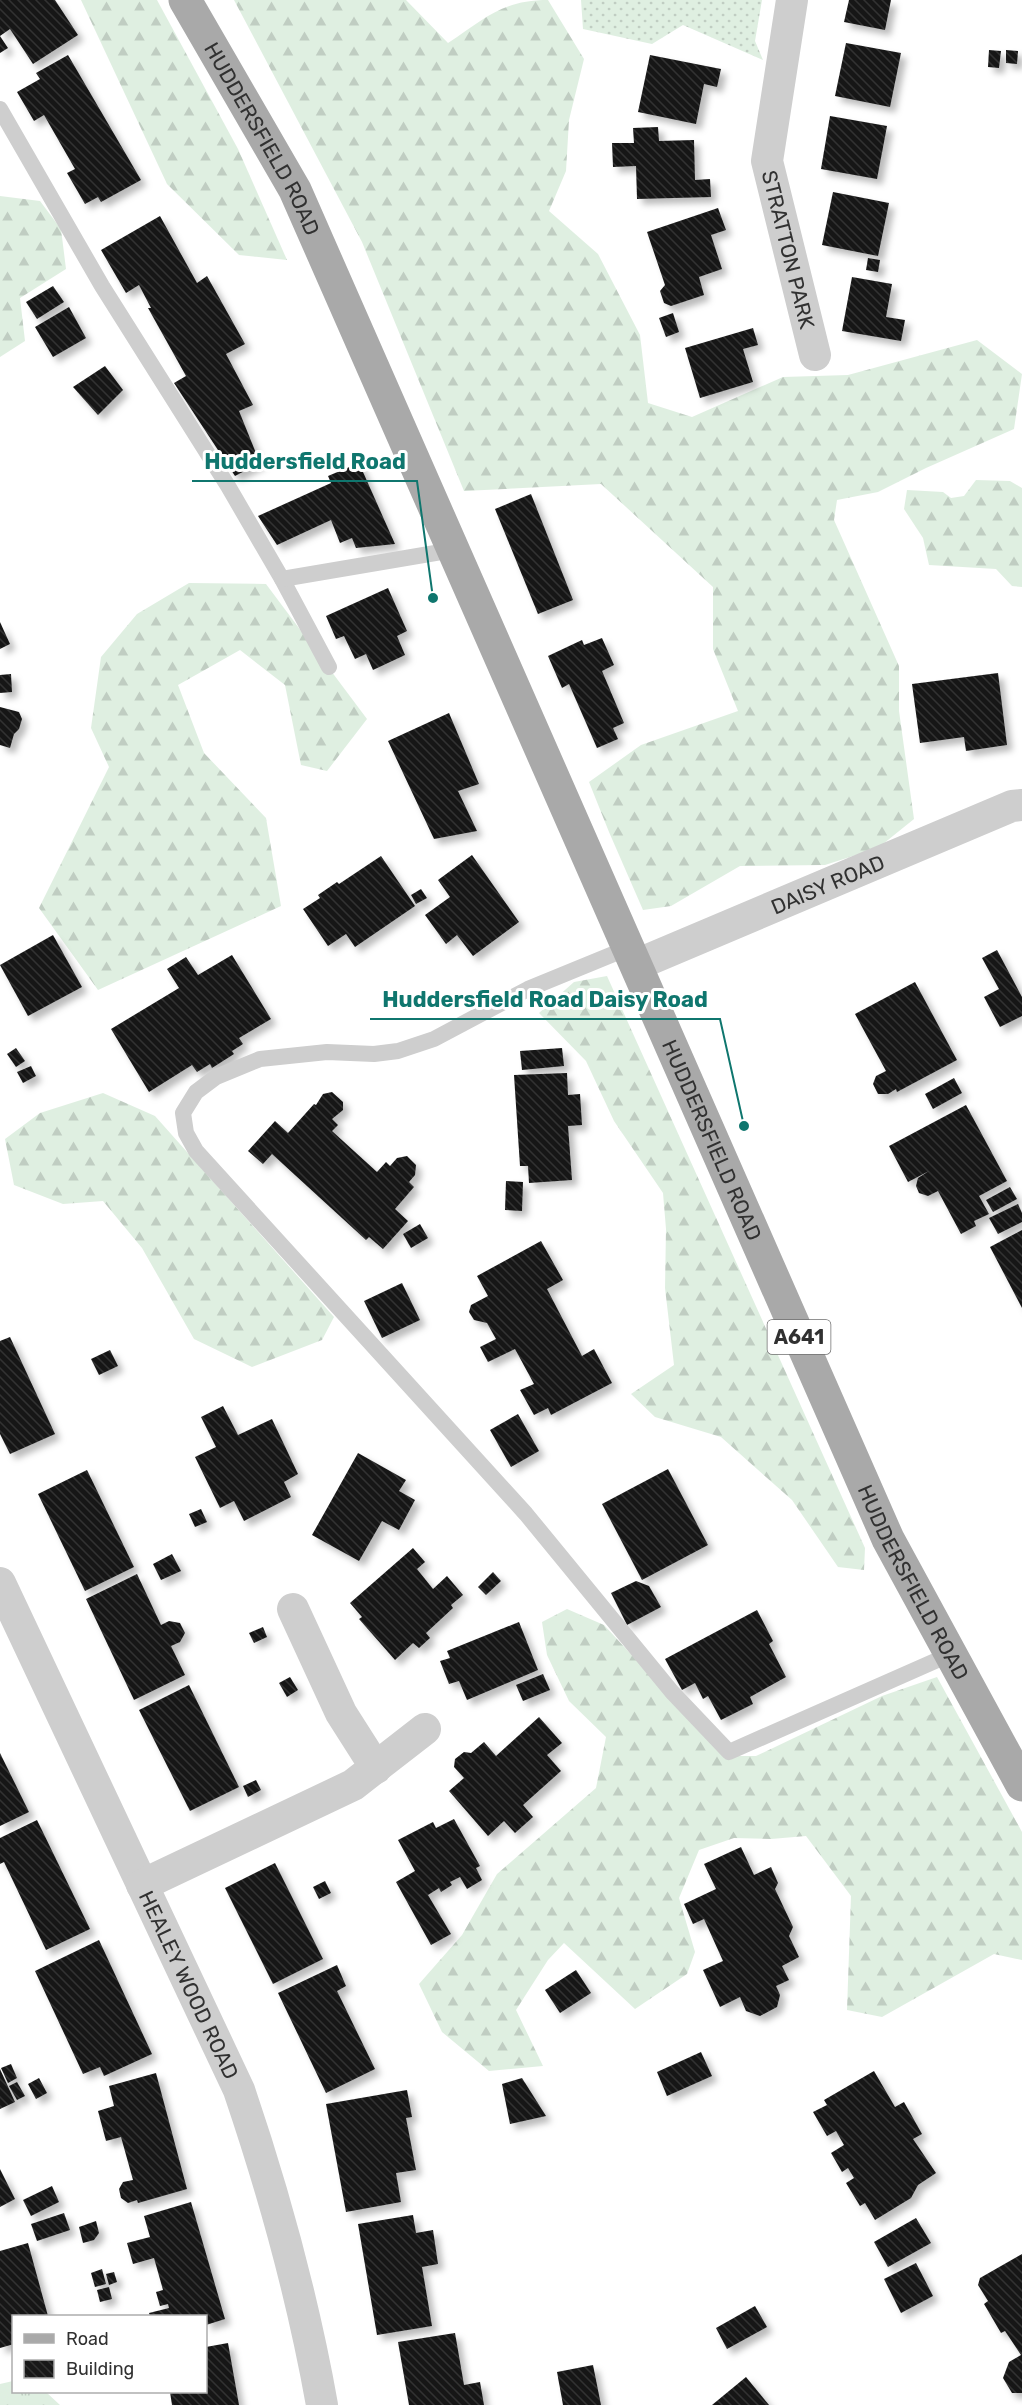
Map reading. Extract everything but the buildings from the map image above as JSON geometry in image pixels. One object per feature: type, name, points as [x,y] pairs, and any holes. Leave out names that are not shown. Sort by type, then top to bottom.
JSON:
[{"type":"main road","name":"HUDDERSFIELD ROAD","points":[[185,0],[295,190],[888,1539],[1022,1785]]},
{"type":"street","name":"STRATTON PARK","points":[[792,0],[767,162],[815,354]]},
{"type":"street","name":"DAISY ROAD","points":[[632,956],[1002,810],[1022,805]]},
{"type":"street","name":"HEALEY WOOD ROAD","points":[[3,1598],[142,1885],[243,2102],[266,2168],[306,2318],[322,2405]]},
{"type":"street","points":[[293,1609],[341,1713],[376,1768]]},
{"type":"street","points":[[142,1885],[353,1785],[425,1729]]},
{"type":"lane","points":[[0,109],[102,286],[228,486],[282,579],[329,667]]},
{"type":"lane","points":[[282,579],[453,550]]},
{"type":"lane","points":[[632,956],[571,969],[434,1039],[399,1051],[374,1054],[327,1052],[260,1059],[216,1077],[196,1092],[183,1113],[186,1134],[196,1151],[526,1514],[672,1692],[729,1752],[951,1654]]},
{"type":"green space","points":[[81,0],[157,0],[238,149],[287,260],[239,255],[167,184]]},
{"type":"green space","points":[[234,0],[406,0],[448,43],[494,12],[518,3],[548,0],[584,59],[569,120],[566,171],[549,211],[598,254],[640,335],[648,403],[692,417],[783,377],[848,375],[977,340],[1022,374],[1014,429],[878,492],[837,500],[834,520],[899,666],[899,711],[914,819],[878,848],[825,865],[740,866],[671,906],[643,910],[589,782],[641,745],[738,711],[713,649],[713,587],[601,484],[464,491],[362,242]]},
{"type":"green space","points":[[581,0],[762,0],[755,41],[763,60],[683,25],[652,44],[583,29]]},
{"type":"green space","points":[[0,196],[40,201],[61,229],[66,269],[20,298],[25,341],[0,357]]},
{"type":"green space","points":[[976,480],[1010,481],[1022,488],[1022,587],[1012,586],[996,569],[929,565],[923,538],[904,509],[907,490],[943,492],[951,498],[964,496]]},
{"type":"green space","points":[[189,583],[266,584],[367,719],[327,771],[301,765],[285,685],[240,650],[178,685],[204,753],[266,818],[281,906],[98,990],[39,908],[109,767],[91,728],[101,657],[137,614]]},
{"type":"green space","points":[[607,976],[865,1548],[864,1570],[838,1567],[792,1500],[721,1437],[655,1417],[631,1394],[674,1365],[665,1288],[666,1229],[663,1193],[614,1121],[586,1061],[539,1013],[574,982]]},
{"type":"green space","points":[[103,1093],[155,1116],[334,1317],[322,1340],[252,1367],[194,1339],[142,1248],[103,1201],[63,1204],[14,1185],[5,1139],[40,1113]]},
{"type":"green space","points":[[567,1609],[604,1625],[725,1756],[756,1756],[882,1696],[937,1677],[1022,1832],[1022,1960],[994,1954],[882,2017],[847,2010],[851,1896],[806,1836],[771,1839],[734,1838],[699,1850],[679,1898],[695,1952],[687,1974],[635,2009],[564,1943],[548,1960],[516,2010],[543,2066],[489,2071],[442,2032],[419,1984],[462,1935],[497,1874],[596,1788],[606,1737],[569,1701],[547,1655],[542,1622]]},
{"type":"green space","points":[[12,2381],[12,2393],[47,2393],[60,2405],[0,2405],[0,2384]]},
{"type":"place","name":"Huddersfield Road","points":[[433,598]]},
{"type":"place","name":"Huddersfield Road Daisy Road","points":[[744,1126]]}]
